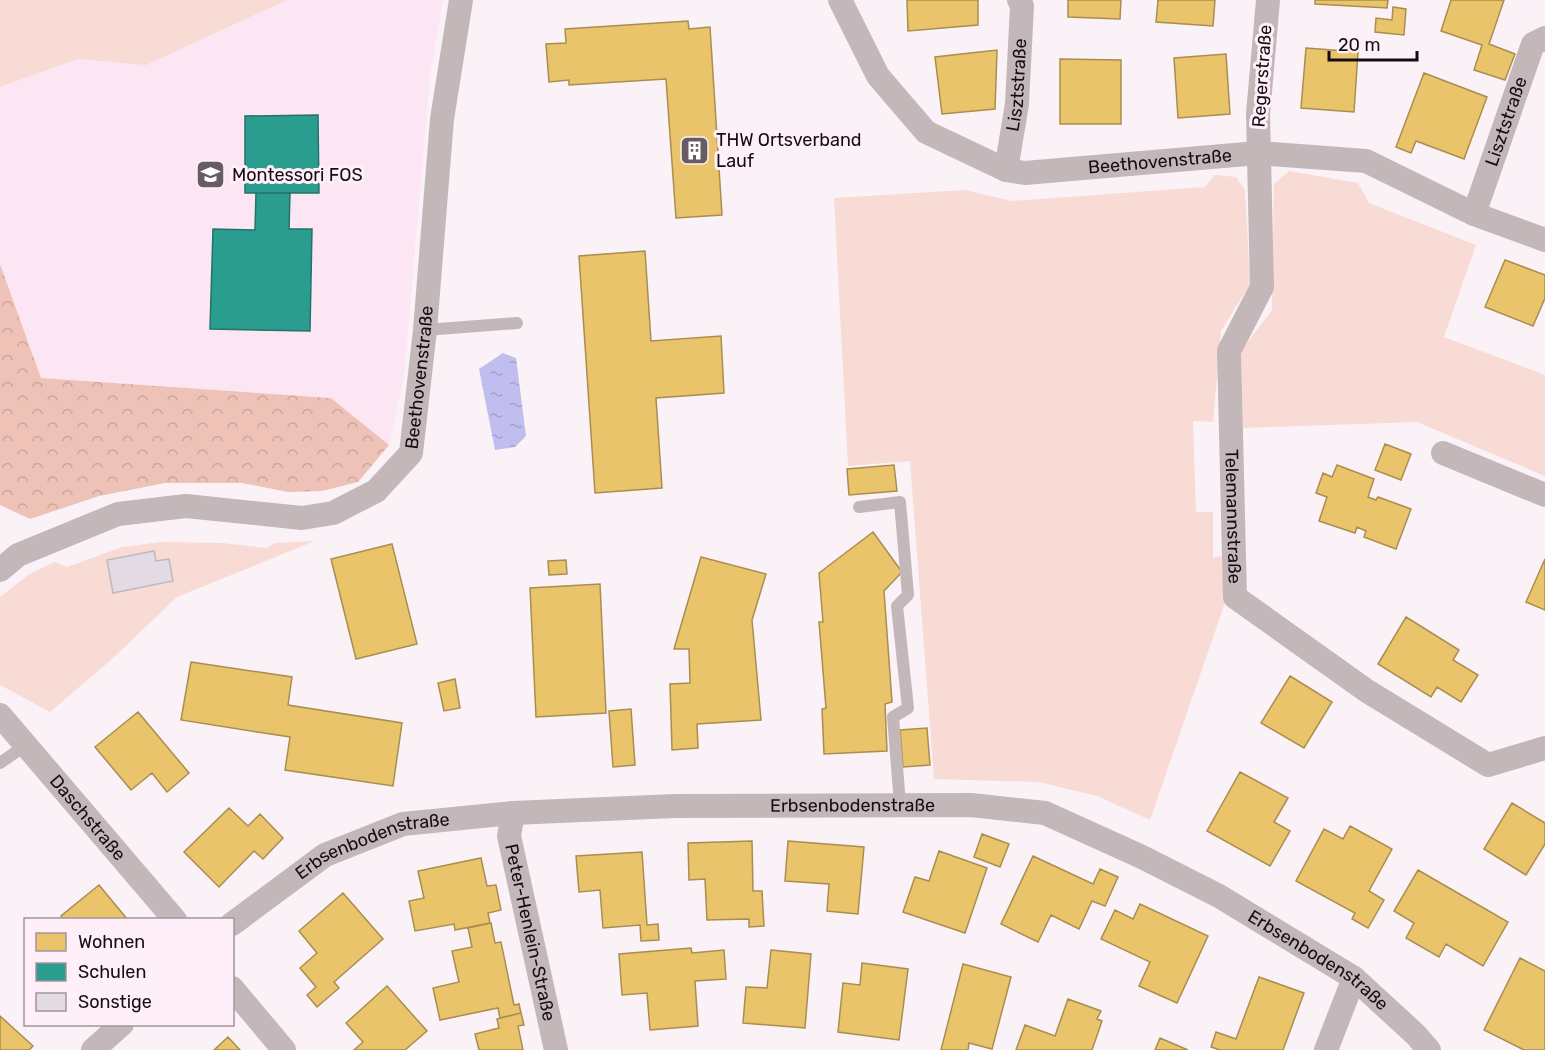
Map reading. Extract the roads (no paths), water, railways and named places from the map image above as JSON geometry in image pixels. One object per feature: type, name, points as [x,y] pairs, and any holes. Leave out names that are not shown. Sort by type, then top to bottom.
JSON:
[{"type":"street","name":"Beethovenstraße","points":[[0,570],[18,555],[118,514],[186,506],[302,518],[333,513],[376,491],[411,453],[425,330],[442,119],[461,0]]},
{"type":"street","name":"Beethovenstraße","points":[[840,0],[878,76],[926,132],[1006,170],[1025,173],[1258,153],[1366,161],[1474,214],[1545,240]]},
{"type":"street","name":"Lisztstraße","points":[[1006,170],[1017,104],[1022,6],[1019,0]]},
{"type":"street","name":"Regerstraße","points":[[1258,153],[1258,114],[1268,0]]},
{"type":"street","name":"Lisztstraße","points":[[1474,214],[1533,44],[1545,38]]},
{"type":"street","name":"Telemannstraße","points":[[1258,153],[1262,287],[1229,351],[1235,597],[1367,691],[1488,765],[1545,748]]},
{"type":"street","points":[[1443,453],[1545,495]]},
{"type":"street","name":"Daschstraße","points":[[0,715],[173,918]]},
{"type":"street","name":"Erbsenbodenstraße","points":[[234,923],[325,855],[403,824],[513,813],[675,806],[972,805],[1046,813],[1142,857],[1219,896],[1354,978],[1416,1035],[1429,1050]]},
{"type":"street","name":"Peter-Henlein-Straße","points":[[513,813],[509,836],[556,1050]]},
{"type":"street","points":[[1326,1050],[1354,978]]},
{"type":"street","points":[[234,990],[284,1050]]},
{"type":"street","points":[[93,1050],[120,1026]]},
{"type":"lane","points":[[425,330],[517,322]]},
{"type":"lane","points":[[858,507],[900,502],[908,595],[897,606],[908,708],[893,717],[900,804]]},
{"type":"lane","points":[[0,763],[26,745]]},
{"type":"water","points":[[503,353],[516,358],[526,436],[515,447],[495,450],[479,369]]},
{"type":"place","name":"THW Ortsverband Lauf","points":[[695,150]]},
{"type":"place","name":"Montessori FOS","points":[[211,175]]}]
